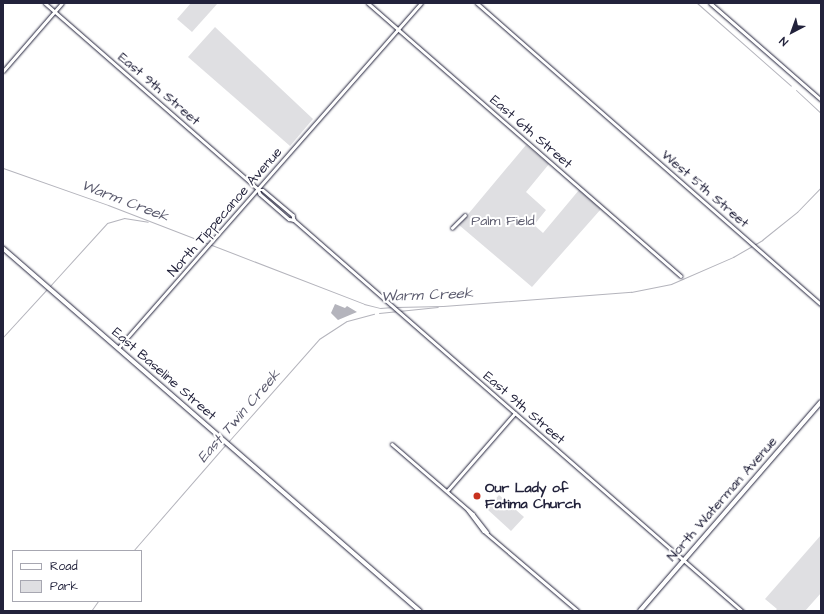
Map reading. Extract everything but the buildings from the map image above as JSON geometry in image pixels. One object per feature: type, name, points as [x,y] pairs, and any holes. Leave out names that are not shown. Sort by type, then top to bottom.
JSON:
[{"type":"main road","points":[[3,71],[62,3]]},
{"type":"main road","points":[[710,3],[821,100]]},
{"type":"main road","name":"East Baseline Street","points":[[3,248],[420,611]]},
{"type":"main road","name":"North Waterman Avenue","points":[[640,611],[821,402]]},
{"type":"street","name":"East 9th Street","points":[[45,3],[259,190],[260,194],[289,220],[294,220]]},
{"type":"street","name":"East 6th Street","points":[[368,3],[681,276]]},
{"type":"street","name":"North Tippecanoe Avenue","points":[[118,348],[259,190],[421,3]]},
{"type":"street","name":"West 5th Street","points":[[477,3],[821,304]]},
{"type":"street","name":"East 9th Street","points":[[259,190],[263,190],[293,215],[294,220],[742,611]]},
{"type":"street","points":[[452,228],[465,215]]},
{"type":"street","points":[[447,491],[515,413]]},
{"type":"street","points":[[392,444],[468,510],[488,533],[578,611]]},
{"type":"green space","points":[[191,3],[218,3],[192,32],[177,19]]},
{"type":"green space","points":[[215,27],[313,119],[290,146],[188,57]]},
{"type":"green space","name":"Palm Field","points":[[526,145],[549,164],[526,192],[546,210],[534,225],[543,233],[579,190],[601,209],[532,287],[459,225]]},
{"type":"green space","points":[[499,495],[524,517],[511,531],[487,509]]},
{"type":"green space","points":[[821,535],[821,593],[805,611],[775,611],[777,609],[765,599]]},
{"type":"shaded area","points":[[335,304],[345,308],[347,306],[357,312],[338,320],[331,313]]},
{"type":"waterway","points":[[697,3],[791,86]]},
{"type":"waterway","points":[[796,90],[821,113]]},
{"type":"waterway","name":"Warm Creek","points":[[3,168],[108,205],[364,304],[380,308],[393,307]]},
{"type":"waterway","name":"Warm Creek","points":[[396,307],[443,306],[631,292],[671,284],[733,257],[762,240],[797,212],[821,187]]},
{"type":"waterway","points":[[49,287],[107,223],[124,218],[148,222]]},
{"type":"waterway","points":[[3,337],[47,289]]},
{"type":"waterway","name":"Warm Creek","points":[[379,313],[438,307]]},
{"type":"waterway","name":"East Twin Creek","points":[[228,442],[319,339],[347,321],[374,314]]},
{"type":"waterway","name":"East Twin Creek","points":[[134,550],[226,444]]},
{"type":"waterway","name":"East Twin Creek","points":[[91,611],[97,602]]},
{"type":"place","name":"Our Lady of Fatima Church","points":[[477,496]]}]
